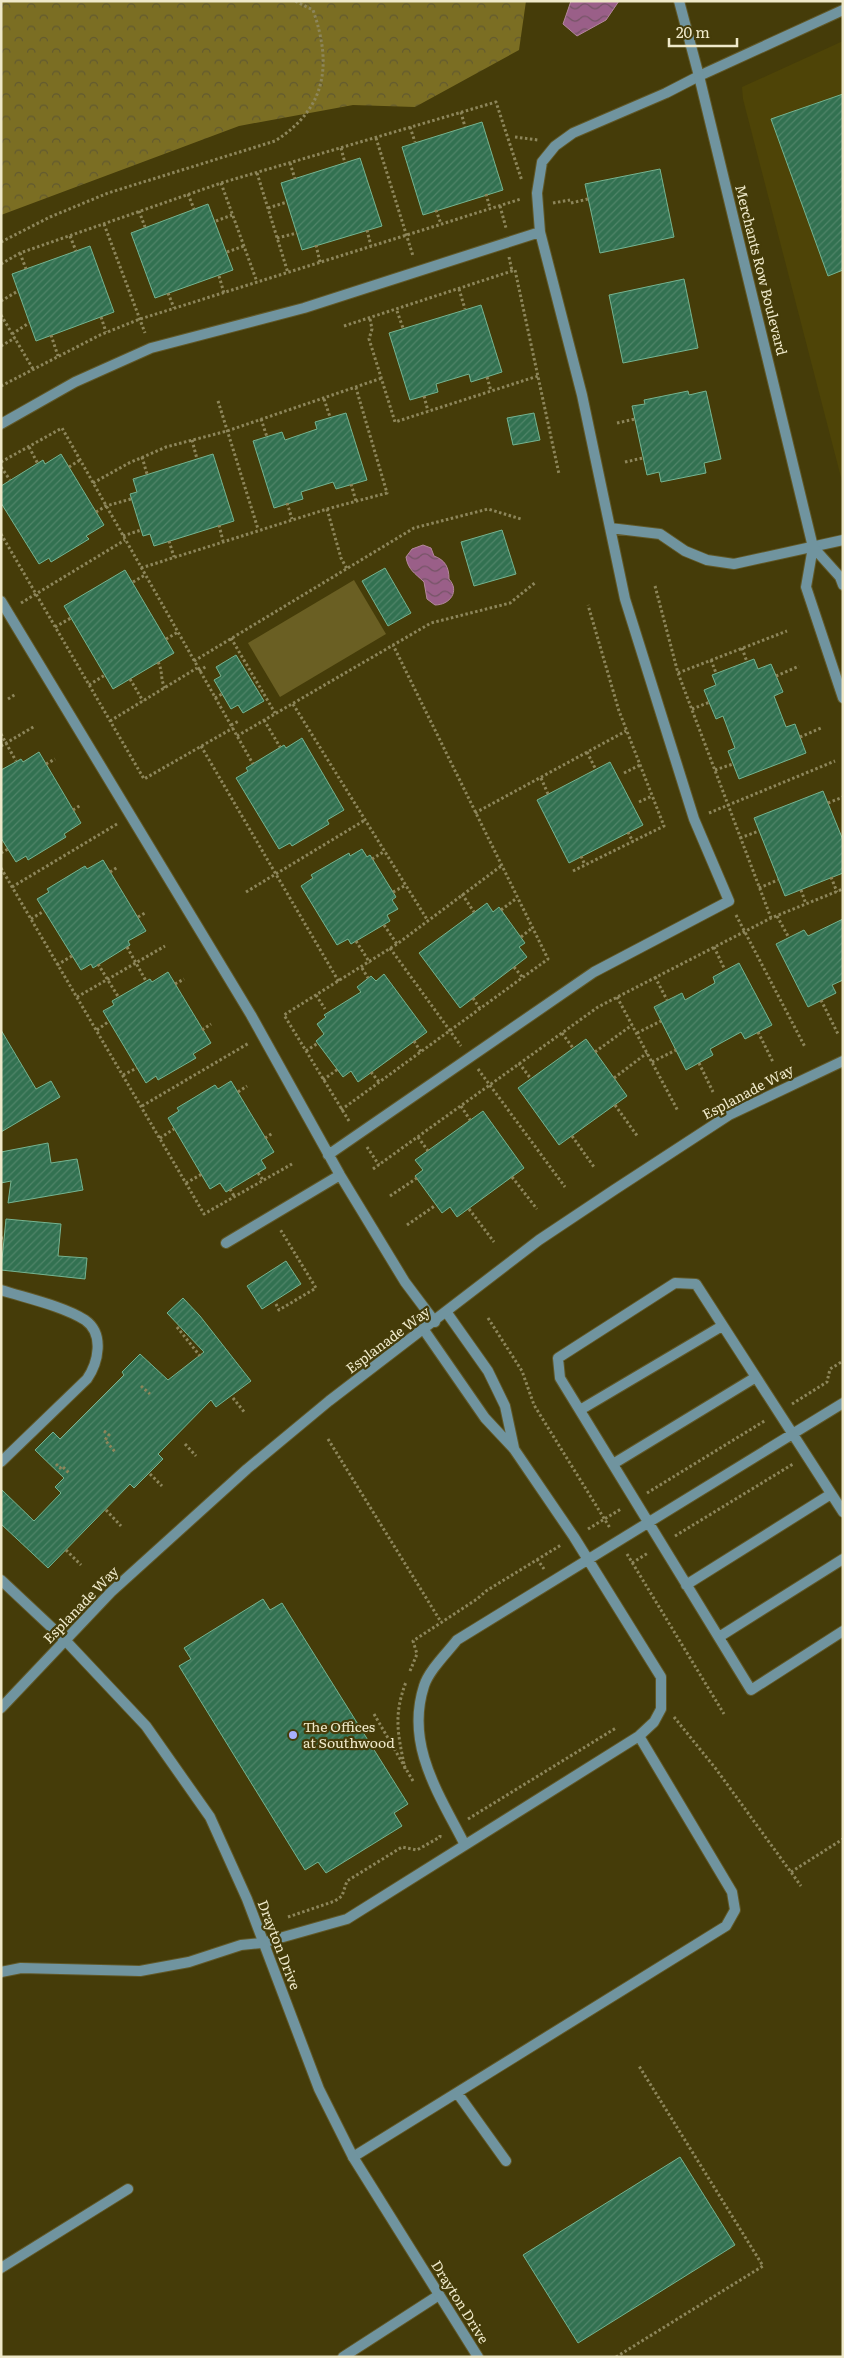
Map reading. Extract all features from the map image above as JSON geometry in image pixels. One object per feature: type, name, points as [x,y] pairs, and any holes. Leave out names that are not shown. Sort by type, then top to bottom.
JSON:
[{"type":"street","name":"Merchants Row Boulevard","points":[[679,1],[700,76],[813,547],[806,587],[843,698]]},
{"type":"street","points":[[328,1155],[594,972],[730,901],[694,819],[625,599],[582,395],[540,232],[537,193],[542,162],[555,146],[574,133],[666,93],[843,10]]},
{"type":"street","points":[[1,424],[75,382],[151,348],[304,308],[510,240],[540,232]]},
{"type":"street","points":[[610,528],[660,534],[685,551],[707,560],[734,564],[843,540]]},
{"type":"street","name":"Merchants Row Boulevard","points":[[813,547],[840,577],[843,585]]},
{"type":"street","points":[[1,601],[262,1036],[340,1175],[405,1282],[435,1322]]},
{"type":"street","name":"Esplanade Way","points":[[1,1708],[111,1592],[247,1469],[329,1401],[447,1313],[539,1240],[729,1115],[843,1061]]},
{"type":"street","points":[[226,1243],[340,1175]]},
{"type":"street","points":[[843,1512],[696,1284],[675,1284],[558,1358],[560,1378],[751,1690],[843,1630]]},
{"type":"street","points":[[1,1290],[64,1311],[86,1321],[98,1340],[96,1363],[86,1379],[1,1462]]},
{"type":"street","points":[[447,1313],[488,1371],[505,1406],[514,1449]]},
{"type":"street","points":[[580,1410],[722,1326]]},
{"type":"street","points":[[1,1972],[22,1968],[140,1970],[189,1962],[241,1945],[262,1943],[347,1919],[639,1736],[654,1722],[661,1709],[661,1677],[588,1559],[514,1449],[484,1418],[424,1330]]},
{"type":"street","points":[[613,1464],[756,1377]]},
{"type":"street","points":[[465,1845],[422,1758],[418,1715],[424,1685],[457,1640],[843,1403]]},
{"type":"street","points":[[686,1585],[831,1494]]},
{"type":"street","points":[[718,1637],[843,1559]]},
{"type":"street","name":"Drayton Drive","points":[[1,1580],[64,1640],[146,1726],[210,1817],[247,1899],[262,1943],[319,2089],[353,2157],[478,2357]]},
{"type":"street","points":[[353,2157],[458,2094],[726,1926],[735,1910],[732,1892],[639,1736]]},
{"type":"street","points":[[458,2094],[506,2161]]},
{"type":"street","points":[[1,2268],[128,2189]]},
{"type":"street","points":[[343,2357],[439,2295]]},
{"type":"path","points":[[1,242],[50,217],[108,193],[275,141],[292,130],[312,104],[318,92],[325,64],[321,32],[313,10],[295,1]]},
{"type":"path","points":[[1,264],[20,253],[221,183],[496,102],[522,182]]},
{"type":"path","points":[[461,112],[465,127]]},
{"type":"path","points":[[410,128],[415,142]]},
{"type":"path","points":[[376,137],[417,271]]},
{"type":"path","points":[[515,137],[543,141],[539,145]]},
{"type":"path","points":[[340,148],[346,163]]},
{"type":"path","points":[[290,163],[295,178]]},
{"type":"path","points":[[257,173],[288,272]]},
{"type":"path","points":[[1,386],[106,332],[140,318],[521,199],[524,174]]},
{"type":"path","points":[[221,183],[257,282]]},
{"type":"path","points":[[188,194],[194,209]]},
{"type":"path","points":[[486,194],[490,208]]},
{"type":"path","points":[[571,203],[588,199]]},
{"type":"path","points":[[268,208],[287,202]]},
{"type":"path","points":[[500,206],[510,240]]},
{"type":"path","points":[[436,210],[440,224]]},
{"type":"path","points":[[139,211],[145,227]]},
{"type":"path","points":[[216,221],[232,215]]},
{"type":"path","points":[[104,224],[151,348]]},
{"type":"path","points":[[367,230],[371,246]]},
{"type":"path","points":[[277,238],[296,233]]},
{"type":"path","points":[[70,236],[76,251]]},
{"type":"path","points":[[316,245],[320,262]]},
{"type":"path","points":[[227,252],[244,246]]},
{"type":"path","points":[[20,253],[26,269]]},
{"type":"path","points":[[344,326],[515,270],[559,474]]},
{"type":"path","points":[[219,276],[224,293]]},
{"type":"path","points":[[459,289],[465,309]]},
{"type":"path","points":[[1,301],[18,291]]},
{"type":"path","points":[[168,293],[174,308]]},
{"type":"path","points":[[396,310],[403,328]]},
{"type":"path","points":[[1,315],[33,369]]},
{"type":"path","points":[[101,317],[106,332]]},
{"type":"path","points":[[370,319],[372,329],[369,339],[395,422],[538,376]]},
{"type":"path","points":[[12,334],[29,323]]},
{"type":"path","points":[[51,335],[58,356]]},
{"type":"path","points":[[1,346],[15,338]]},
{"type":"path","points":[[487,377],[491,391]]},
{"type":"path","points":[[93,483],[142,457],[166,447],[262,420],[382,378]]},
{"type":"path","points":[[141,568],[292,519],[387,493],[356,388]]},
{"type":"path","points":[[424,396],[428,411]]},
{"type":"path","points":[[324,399],[330,418]]},
{"type":"path","points":[[218,401],[258,530]]},
{"type":"path","points":[[617,423],[635,419]]},
{"type":"path","points":[[262,420],[267,437]]},
{"type":"path","points":[[1,462],[62,428],[253,764]]},
{"type":"path","points":[[192,440],[198,459]]},
{"type":"path","points":[[28,447],[38,464]]},
{"type":"path","points":[[142,457],[148,474]]},
{"type":"path","points":[[625,462],[643,458]]},
{"type":"path","points":[[69,467],[80,460]]},
{"type":"path","points":[[1,467],[10,480]]},
{"type":"path","points":[[351,484],[356,501]]},
{"type":"path","points":[[96,512],[106,506],[131,499]]},
{"type":"path","points":[[287,503],[292,519]]},
{"type":"path","points":[[327,509],[341,558],[347,570]]},
{"type":"path","points":[[194,661],[414,528],[488,509],[521,519]]},
{"type":"path","points":[[219,525],[224,541]]},
{"type":"path","points":[[123,536],[141,530]]},
{"type":"path","points":[[1,534],[144,779],[232,727],[239,720]]},
{"type":"path","points":[[8,611],[125,540]]},
{"type":"path","points":[[169,541],[174,557]]},
{"type":"path","points":[[132,582],[145,574]]},
{"type":"path","points":[[237,736],[431,623],[510,603],[536,582]]},
{"type":"path","points":[[655,586],[678,673],[771,918]]},
{"type":"path","points":[[573,871],[664,826],[626,731],[588,605]]},
{"type":"path","points":[[55,626],[71,618]]},
{"type":"path","points":[[678,673],[787,631]]},
{"type":"path","points":[[166,639],[178,632]]},
{"type":"path","points":[[231,638],[276,713]]},
{"type":"path","points":[[341,1110],[548,959],[474,813],[393,645]]},
{"type":"path","points":[[742,648],[746,662]]},
{"type":"path","points":[[711,660],[716,674]]},
{"type":"path","points":[[158,662],[162,671],[161,681],[165,688]]},
{"type":"path","points":[[110,721],[165,688],[207,666]]},
{"type":"path","points":[[776,676],[799,666]]},
{"type":"path","points":[[89,685],[105,675]]},
{"type":"path","points":[[130,679],[143,701]]},
{"type":"path","points":[[8,699],[16,694]]},
{"type":"path","points":[[215,698],[222,694]]},
{"type":"path","points":[[692,708],[710,702]]},
{"type":"path","points":[[293,704],[428,921]]},
{"type":"path","points":[[264,720],[280,747]]},
{"type":"path","points":[[1,746],[35,726]]},
{"type":"path","points":[[800,737],[821,728]]},
{"type":"path","points":[[474,813],[626,731]]},
{"type":"path","points":[[1,734],[16,761]]},
{"type":"path","points":[[201,746],[339,982]]},
{"type":"path","points":[[587,752],[596,770]]},
{"type":"path","points":[[46,764],[55,759]]},
{"type":"path","points":[[694,819],[836,761]]},
{"type":"path","points":[[715,770],[733,764]]},
{"type":"path","points":[[624,773],[640,765]]},
{"type":"path","points":[[541,778],[548,794]]},
{"type":"path","points":[[639,802],[652,795]]},
{"type":"path","points":[[828,803],[843,797]]},
{"type":"path","points":[[73,810],[81,804]]},
{"type":"path","points":[[12,887],[131,816]]},
{"type":"path","points":[[246,892],[365,820]]},
{"type":"path","points":[[740,838],[759,831]]},
{"type":"path","points":[[628,832],[633,842]]},
{"type":"path","points":[[1,853],[8,849]]},
{"type":"path","points":[[372,859],[385,851]]},
{"type":"path","points":[[582,856],[586,865]]},
{"type":"path","points":[[379,1165],[341,1110],[284,1015],[370,963],[501,865]]},
{"type":"path","points":[[110,872],[118,867]]},
{"type":"path","points":[[1,868],[204,1214],[292,1164]]},
{"type":"path","points":[[831,877],[843,896]]},
{"type":"path","points":[[759,888],[778,880]]},
{"type":"path","points":[[393,892],[406,885]]},
{"type":"path","points":[[801,890],[806,904]]},
{"type":"path","points":[[373,1169],[598,1007],[771,918],[840,891]]},
{"type":"path","points":[[462,894],[474,912]]},
{"type":"path","points":[[501,910],[517,898]]},
{"type":"path","points":[[730,901],[744,932],[804,1047]]},
{"type":"path","points":[[31,919],[44,911]]},
{"type":"path","points":[[138,917],[145,913]]},
{"type":"path","points":[[777,916],[789,938]]},
{"type":"path","points":[[384,924],[397,944]]},
{"type":"path","points":[[520,937],[532,928]]},
{"type":"path","points":[[356,941],[370,963]]},
{"type":"path","points":[[77,997],[165,946]]},
{"type":"path","points":[[127,947],[146,981]]},
{"type":"path","points":[[714,947],[725,970]]},
{"type":"path","points":[[57,964],[72,956]]},
{"type":"path","points":[[98,964],[119,998]]},
{"type":"path","points":[[514,967],[523,978]]},
{"type":"path","points":[[362,968],[368,978]]},
{"type":"path","points":[[655,977],[667,1000]]},
{"type":"path","points":[[175,984],[184,979]]},
{"type":"path","points":[[316,996],[326,1009]]},
{"type":"path","points":[[617,996],[678,1111]]},
{"type":"path","points":[[473,998],[480,1009]]},
{"type":"path","points":[[822,1000],[838,1034]]},
{"type":"path","points":[[637,1033],[661,1021]]},
{"type":"path","points":[[97,1030],[108,1022]]},
{"type":"path","points":[[202,1030],[211,1024]]},
{"type":"path","points":[[595,1052],[632,1025]]},
{"type":"path","points":[[562,1032],[573,1048]]},
{"type":"path","points":[[758,1032],[773,1062]]},
{"type":"path","points":[[142,1106],[262,1036]]},
{"type":"path","points":[[414,1041],[422,1052]]},
{"type":"path","points":[[306,1052],[318,1043]]},
{"type":"path","points":[[652,1062],[676,1050]]},
{"type":"path","points":[[614,1078],[648,1054]]},
{"type":"path","points":[[519,1063],[531,1079]]},
{"type":"path","points":[[699,1063],[713,1092]]},
{"type":"path","points":[[124,1076],[137,1068]]},
{"type":"path","points":[[323,1080],[338,1070]]},
{"type":"path","points":[[371,1072],[379,1082]]},
{"type":"path","points":[[238,1092],[247,1086]]},
{"type":"path","points":[[615,1105],[638,1136]]},
{"type":"path","points":[[461,1106],[470,1120]]},
{"type":"path","points":[[160,1138],[174,1129]]},
{"type":"path","points":[[265,1138],[273,1133]]},
{"type":"path","points":[[572,1136],[594,1167]]},
{"type":"path","points":[[418,1137],[428,1151]]},
{"type":"path","points":[[258,1173],[263,1180]]},
{"type":"path","points":[[186,1183],[202,1174]]},
{"type":"path","points":[[512,1177],[536,1210]]},
{"type":"path","points":[[390,1196],[417,1178]]},
{"type":"path","points":[[230,1189],[234,1196]]},
{"type":"path","points":[[407,1225],[436,1205]]},
{"type":"path","points":[[469,1208],[494,1242]]},
{"type":"path","points":[[272,1216],[316,1288],[280,1310],[276,1304]]},
{"type":"path","points":[[488,1318],[522,1371],[534,1405],[724,1714]]},
{"type":"path","points":[[177,1327],[200,1356]]},
{"type":"path","points":[[141,1386],[150,1394]]},
{"type":"path","points":[[233,1398],[245,1413]]},
{"type":"path","points":[[104,1431],[108,1436],[105,1440],[116,1452]]},
{"type":"path","points":[[328,1438],[441,1622]]},
{"type":"path","points":[[185,1444],[196,1456]]},
{"type":"path","points":[[632,1563],[806,1455]]},
{"type":"path","points":[[56,1464],[60,1468],[62,1466],[69,1473]]},
{"type":"path","points":[[150,1474],[162,1486]]},
{"type":"path","points":[[106,1510],[121,1526]]},
{"type":"path","points":[[66,1550],[81,1565]]},
{"type":"path","points":[[538,1559],[552,1581]]},
{"type":"path","points":[[661,1709],[674,1717],[716,1769],[801,1886]]},
{"type":"path","points":[[374,1714],[416,1784]]},
{"type":"path","points":[[281,1919],[334,1901],[342,1896],[347,1881],[402,1847],[418,1850],[619,1727]]},
{"type":"path","points":[[440,1830],[440,1837]]},
{"type":"path","points":[[791,1872],[843,1839]]},
{"type":"path","points":[[616,2357],[763,2266],[639,2066]]},
{"type":"shaded area","points":[[843,41],[843,485],[743,99],[742,87]]},
{"type":"shaded area","points":[[354,580],[386,634],[280,697],[248,643]]},
{"type":"green space","points":[[1,1],[526,1],[519,50],[415,107],[353,105],[239,126],[1,215]]},
{"type":"water","points":[[571,1],[619,1],[606,20],[577,36],[563,24]]},
{"type":"water","points":[[423,545],[431,548],[434,556],[446,564],[449,579],[454,588],[452,596],[445,603],[435,605],[427,599],[424,582],[408,565],[406,557],[412,549]]},
{"type":"building","points":[[843,94],[843,270],[828,276],[771,119]]},
{"type":"building","points":[[482,122],[503,190],[423,215],[402,147]]},
{"type":"building","points":[[360,158],[382,226],[302,250],[281,183]]},
{"type":"building","points":[[660,169],[674,237],[600,253],[585,184]]},
{"type":"building","points":[[208,204],[233,270],[155,298],[131,233]]},
{"type":"building","points":[[90,246],[114,312],[36,341],[12,274]]},
{"type":"building","points":[[684,279],[698,348],[623,363],[609,295]]},
{"type":"building","points":[[481,305],[502,372],[471,382],[469,374],[436,384],[438,392],[410,400],[389,333]]},
{"type":"building","points":[[688,391],[689,395],[706,391],[721,459],[704,463],[706,473],[661,482],[659,472],[647,475],[632,406],[645,404],[644,400]]},
{"type":"building","points":[[346,413],[367,480],[336,489],[333,482],[301,492],[303,499],[274,508],[253,441],[282,432],[285,440],[317,429],[315,422]]},
{"type":"building","points":[[534,413],[540,440],[513,445],[507,418]]},
{"type":"building","points":[[61,454],[104,525],[86,536],[89,539],[51,562],[49,558],[39,564],[1,503],[1,486],[43,460],[45,464]]},
{"type":"building","points":[[213,454],[234,521],[154,546],[150,534],[143,536],[130,494],[137,492],[133,479]]},
{"type":"building","points":[[502,530],[516,574],[474,586],[461,542]]},
{"type":"building","points":[[385,568],[411,613],[388,626],[362,581]]},
{"type":"building","points":[[125,570],[174,653],[113,689],[64,606]]},
{"type":"building","points":[[236,655],[264,701],[243,713],[238,705],[231,709],[214,680],[221,676],[216,667]]},
{"type":"building","points":[[754,659],[758,669],[771,664],[783,692],[774,696],[786,727],[795,724],[806,753],[739,779],[728,751],[735,748],[723,716],[716,719],[704,690],[716,685],[712,675]]},
{"type":"building","points":[[302,738],[344,810],[327,820],[329,824],[292,846],[290,843],[279,849],[236,778],[248,771],[246,768],[284,745],[286,748]]},
{"type":"building","points":[[39,752],[81,823],[64,834],[66,837],[28,860],[26,856],[16,862],[1,838],[1,770],[21,759],[23,762]]},
{"type":"building","points":[[610,762],[643,825],[569,863],[537,800]]},
{"type":"building","points":[[823,791],[843,840],[843,873],[785,896],[754,818]]},
{"type":"building","points":[[362,849],[367,857],[370,855],[396,897],[392,900],[398,909],[387,915],[390,921],[351,944],[348,939],[337,945],[301,886],[313,878],[311,875],[349,853],[350,856]]},
{"type":"building","points":[[103,860],[146,931],[128,941],[130,945],[93,968],[91,964],[81,970],[37,899],[49,892],[47,889],[85,866],[87,869]]},
{"type":"building","points":[[487,903],[493,912],[499,907],[525,943],[519,947],[527,957],[460,1008],[419,953]]},
{"type":"building","points":[[843,919],[843,980],[832,985],[836,993],[808,1007],[776,944],[804,930],[808,936]]},
{"type":"building","points":[[739,963],[772,1025],[745,1039],[741,1032],[710,1049],[713,1055],[686,1070],[654,1007],[682,993],[685,1000],[715,983],[713,977]]},
{"type":"building","points":[[168,972],[211,1043],[193,1054],[196,1058],[158,1080],[156,1076],[146,1083],[103,1011],[114,1005],[112,1001],[150,979],[152,982]]},
{"type":"building","points":[[384,974],[427,1032],[358,1082],[351,1071],[343,1077],[316,1041],[324,1034],[317,1024],[326,1017],[324,1015],[361,992],[357,987],[371,976],[376,981]]},
{"type":"building","points":[[1,1030],[36,1089],[51,1081],[60,1097],[1,1132]]},
{"type":"building","points":[[586,1039],[627,1096],[559,1145],[518,1088]]},
{"type":"building","points":[[231,1081],[274,1152],[261,1160],[266,1168],[226,1192],[220,1183],[210,1189],[168,1118],[179,1111],[177,1108],[215,1085],[218,1089]]},
{"type":"building","points":[[483,1111],[524,1168],[457,1217],[450,1207],[442,1213],[415,1176],[423,1170],[415,1160]]},
{"type":"building","points":[[48,1143],[51,1163],[77,1159],[83,1190],[8,1203],[11,1181],[1,1183],[1,1152]]},
{"type":"building","points":[[6,1219],[61,1224],[58,1256],[87,1258],[85,1279],[1,1270]]},
{"type":"building","points":[[286,1261],[301,1284],[262,1309],[247,1286]]},
{"type":"building","points":[[183,1298],[200,1316],[251,1381],[216,1407],[211,1400],[158,1454],[163,1459],[134,1488],[130,1484],[48,1568],[1,1524],[1,1489],[34,1521],[61,1493],[55,1487],[64,1478],[35,1450],[53,1432],[60,1439],[124,1375],[122,1372],[140,1354],[168,1380],[204,1352],[167,1313]]},
{"type":"building","name":"The Offices at Southwood","points":[[263,1599],[270,1610],[282,1603],[408,1804],[394,1813],[402,1826],[326,1873],[318,1862],[305,1870],[179,1666],[191,1659],[184,1648]]},
{"type":"building","points":[[680,2157],[735,2245],[578,2343],[523,2255]]},
{"type":"place","name":"The Offices at Southwood","points":[[293,1735]]}]
